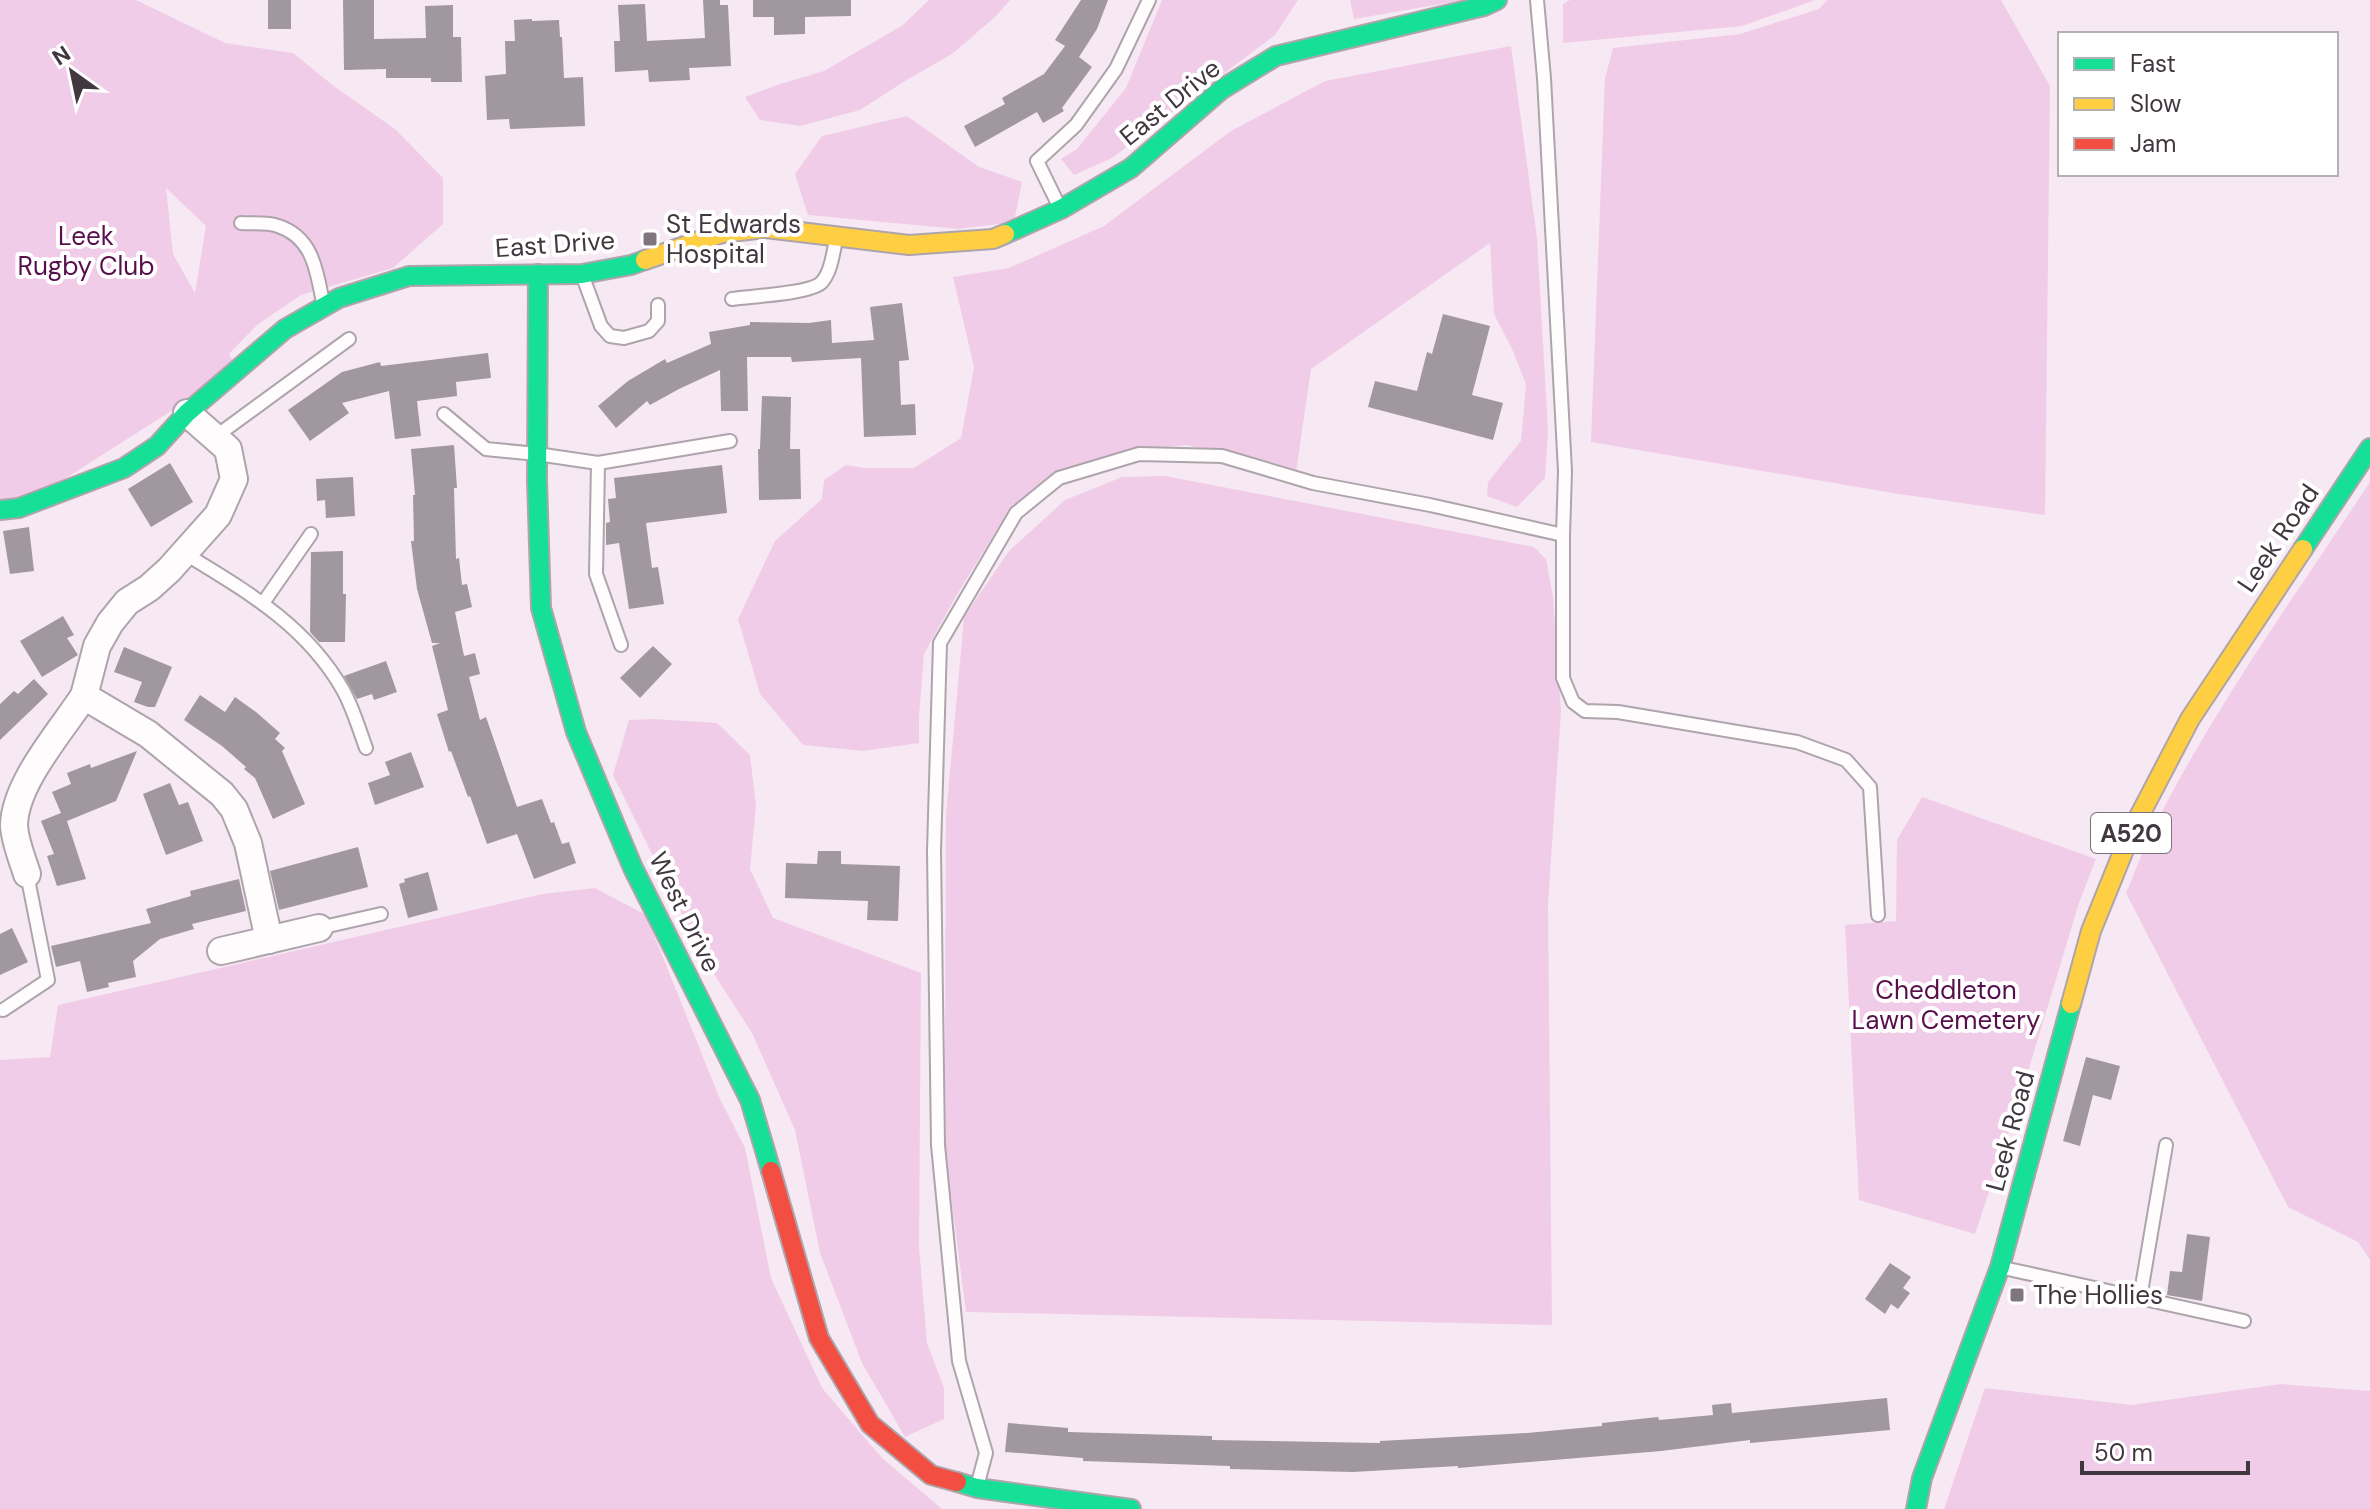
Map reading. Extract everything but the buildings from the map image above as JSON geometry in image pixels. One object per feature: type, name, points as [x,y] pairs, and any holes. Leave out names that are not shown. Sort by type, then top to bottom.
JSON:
[{"type":"main road","name":"East Drive","points":[[0,510],[19,508],[124,468],[157,446],[187,413],[285,329],[339,298],[409,276],[582,274],[631,265],[722,233],[766,228],[909,245],[993,239],[1061,209],[1131,168],[1222,89],[1276,56],[1484,6],[1497,0]]},
{"type":"main road","name":"West Drive","points":[[538,274],[537,454],[541,608],[576,732],[633,868],[750,1100],[819,1338],[870,1424],[931,1475],[977,1488],[1131,1509]]},
{"type":"main road","name":"Leek Road","points":[[1916,1509],[1922,1478],[2000,1267],[2091,931],[2132,830],[2190,719],[2370,448]]},
{"type":"street","points":[[27,874],[14,825],[21,791],[84,696],[97,646],[110,623],[127,602],[149,588],[184,553],[218,515],[234,479],[228,449],[187,413]]},
{"type":"street","points":[[84,696],[148,734],[215,788],[234,809],[248,843],[269,940]]},
{"type":"street","points":[[221,951],[319,928]]},
{"type":"lane","points":[[1061,209],[1037,161],[1076,125],[1116,69],[1149,0]]},
{"type":"lane","points":[[1537,0],[1565,471],[1563,678],[1573,702],[1585,711],[1618,712],[1797,742],[1846,760],[1870,787],[1878,915]]},
{"type":"lane","points":[[241,223],[278,226],[304,241],[317,272],[324,306]]},
{"type":"lane","points":[[732,299],[806,290],[820,283],[828,271],[837,236]]},
{"type":"lane","points":[[582,274],[601,326],[610,336],[624,338],[649,331],[658,321],[658,305]]},
{"type":"lane","points":[[215,437],[349,339]]},
{"type":"lane","points":[[444,414],[486,449],[598,463],[730,441]]},
{"type":"lane","points":[[977,1488],[986,1453],[959,1361],[938,1145],[934,851],[940,643],[1016,513],[1059,478],[1139,454],[1222,456],[1313,483],[1563,535]]},
{"type":"lane","points":[[598,463],[596,574],[621,645]]},
{"type":"lane","points":[[263,603],[311,534]]},
{"type":"lane","points":[[184,553],[263,603],[311,644],[344,691],[366,748]]},
{"type":"lane","points":[[3,1010],[48,980],[27,874]]},
{"type":"lane","points":[[319,928],[381,914]]},
{"type":"lane","points":[[2140,1298],[2166,1145]]},
{"type":"lane","points":[[2000,1267],[2244,1321]]},
{"type":"green space","name":"Leek Rugby Club","points":[[0,0],[136,0],[225,43],[293,53],[395,129],[443,178],[443,224],[393,268],[301,295],[257,325],[229,354],[237,369],[19,508],[0,510]],"holes":[[[166,188],[206,226],[195,293],[173,254]]]},
{"type":"green space","points":[[929,0],[1010,0],[952,54],[860,110],[800,126],[760,120],[745,97],[824,71],[903,25]]},
{"type":"green space","points":[[1162,0],[1298,0],[1275,35],[1112,158],[1074,175],[1061,159],[1077,149],[1126,88]]},
{"type":"green space","points":[[1350,0],[1465,0],[1354,19]]},
{"type":"green space","points":[[1570,0],[1815,0],[1742,26],[1563,43],[1563,4]]},
{"type":"green space","points":[[1827,0],[2001,0],[2050,86],[2045,515],[1899,494],[1591,442],[1605,78],[1613,48],[1740,34],[1819,9]]},
{"type":"green space","points":[[1511,46],[1537,238],[1548,431],[1545,478],[1517,507],[1487,496],[1488,482],[1521,441],[1526,384],[1494,314],[1490,243],[1311,369],[1296,472],[1187,445],[1127,451],[1067,473],[1012,505],[924,654],[919,743],[863,751],[803,745],[760,694],[738,619],[775,541],[822,499],[824,480],[846,465],[914,468],[961,438],[974,367],[953,277],[1009,268],[1104,226],[1231,131],[1325,81]]},
{"type":"green space","points":[[907,116],[979,167],[1022,182],[1014,222],[958,229],[808,215],[795,174],[822,136]]},
{"type":"green space","points":[[1165,476],[1534,547],[1546,559],[1553,596],[1561,712],[1548,904],[1552,1325],[966,1312],[946,1157],[945,1068],[946,816],[964,617],[1009,551],[1065,500],[1122,477]]},
{"type":"green space","points":[[2370,482],[2370,1260],[2358,1242],[2288,1207],[2126,893],[2152,831],[2201,741]]},
{"type":"green space","points":[[629,720],[717,723],[750,755],[756,806],[750,869],[773,918],[921,973],[919,1246],[927,1343],[944,1388],[944,1419],[905,1437],[862,1363],[820,1253],[795,1130],[752,1033],[703,957],[613,775]]},
{"type":"green space","name":"Cheddleton Lawn Cemetery","points":[[1922,797],[2096,859],[2079,903],[1975,1234],[1859,1200],[1845,925],[1896,921],[1897,840]]},
{"type":"green space","points":[[595,888],[646,915],[719,1097],[745,1148],[771,1278],[822,1388],[882,1458],[942,1509],[0,1509],[0,1060],[50,1057],[58,1005],[543,894]]},
{"type":"green space","points":[[2281,1384],[2370,1391],[2370,1509],[1944,1509],[1985,1388],[2131,1405]]},
{"type":"traffic: fast","points":[[1005,234],[1061,209],[1131,168],[1222,89],[1276,56],[1484,6],[1497,0]]},
{"type":"traffic: fast","points":[[0,510],[19,508],[124,468],[157,446],[187,413],[285,329],[339,298],[409,276],[582,274],[645,260]]},
{"type":"traffic: fast","points":[[538,274],[537,480],[541,608],[576,732],[633,868],[750,1100],[771,1171]]},
{"type":"traffic: fast","points":[[2303,549],[2370,448]]},
{"type":"traffic: fast","points":[[1916,1509],[1922,1478],[2000,1267],[2071,1004]]},
{"type":"traffic: fast","points":[[957,1482],[977,1488],[1131,1509]]},
{"type":"traffic: slow","points":[[645,260],[722,233],[766,228],[909,245],[993,239],[1005,234]]},
{"type":"traffic: slow","points":[[2071,1004],[2091,931],[2132,830],[2190,719],[2303,549]]},
{"type":"traffic: jam","points":[[771,1171],[819,1338],[870,1424],[931,1475],[957,1482]]},
{"type":"place","name":"St Edwards Hospital","points":[[650,239]]},
{"type":"place","name":"The Hollies","points":[[2017,1295]]}]
